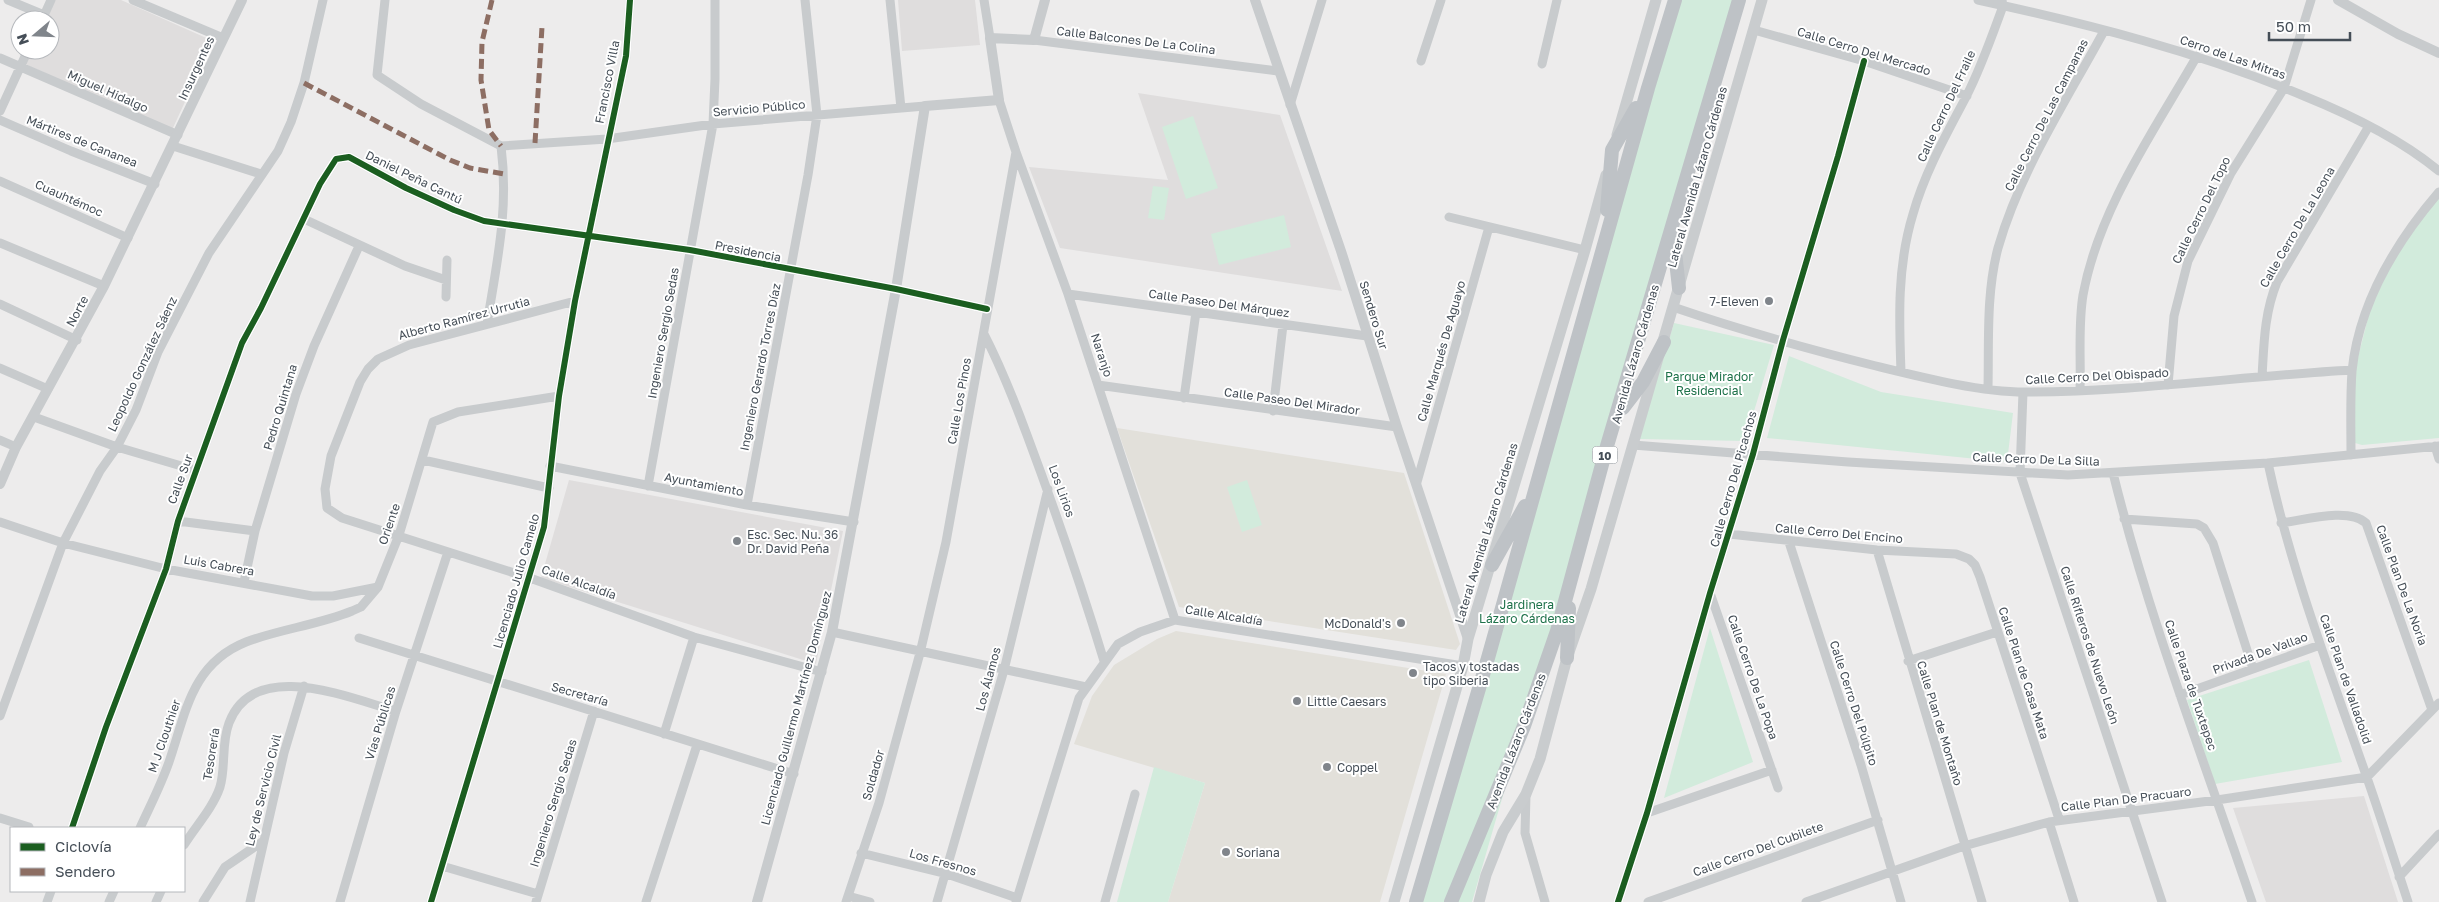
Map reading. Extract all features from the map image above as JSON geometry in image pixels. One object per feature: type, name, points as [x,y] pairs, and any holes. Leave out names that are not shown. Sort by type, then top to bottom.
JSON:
[{"type":"highway","points":[[1416,902],[1491,649],[1648,88],[1675,0]]},
{"type":"highway","name":"Avenida Lázaro Cárdenas","points":[[1451,902],[1533,702],[1557,631],[1607,446],[1619,412],[1740,0]]},
{"type":"highway","points":[[1604,244],[1612,150],[1648,88]]},
{"type":"highway","points":[[1673,226],[1679,288]]},
{"type":"highway","points":[[1619,412],[1638,390],[1664,342]]},
{"type":"highway","points":[[1492,564],[1536,486]]},
{"type":"highway","points":[[1567,658],[1570,581]]},
{"type":"main road","name":"Lateral Avenida Lázaro Cárdenas","points":[[1394,902],[1463,666],[1468,639],[1585,250],[1656,0]]},
{"type":"main road","name":"Lateral Avenida Lázaro Cárdenas","points":[[1479,902],[1486,876],[1503,832],[1526,794],[1545,742],[1567,658],[1591,590],[1762,0]]},
{"type":"street","points":[[8,0],[27,10]]},
{"type":"street","points":[[134,0],[223,38]]},
{"type":"street","name":"Insurgentes","points":[[172,146],[242,0]]},
{"type":"street","name":"Leopoldo González Sáenz","points":[[0,716],[63,543],[100,471],[117,447],[136,410],[168,330],[209,253],[260,174],[278,151],[291,122],[304,83],[322,0]]},
{"type":"street","points":[[385,0],[377,75],[422,104],[501,146],[504,174],[504,224],[487,324]]},
{"type":"street","name":"Francisco Villa","points":[[607,139],[626,56],[630,0]]},
{"type":"street","name":"Ingeniero Sergio Sedas","points":[[648,486],[713,124],[716,79],[715,0]]},
{"type":"street","name":"Ingeniero Gerardo Torres Díaz","points":[[747,505],[817,115],[805,0]]},
{"type":"street","points":[[890,0],[901,108]]},
{"type":"street","points":[[984,0],[1000,100]]},
{"type":"street","points":[[1034,40],[1045,0]]},
{"type":"street","name":"Sendero Sur","points":[[1255,0],[1341,251],[1396,427],[1417,482],[1468,639]]},
{"type":"street","points":[[1290,105],[1322,0]]},
{"type":"street","points":[[1421,61],[1441,0]]},
{"type":"street","points":[[1542,64],[1557,0]]},
{"type":"street","name":"Cerro de Las Mitras","points":[[1978,0],[2003,3],[2197,56],[2284,88],[2369,126],[2402,144],[2439,171]]},
{"type":"street","name":"Calle Cerro Del Topo","points":[[2168,385],[2174,316],[2188,261],[2231,173],[2284,88],[2311,0]]},
{"type":"street","points":[[2338,0],[2398,34],[2439,53]]},
{"type":"street","name":"Calle Cerro Del Fraile","points":[[1900,372],[1899,311],[1901,273],[1913,214],[1936,153],[1967,96],[2003,3]]},
{"type":"street","name":"Calle Cerro Del Mercado","points":[[1754,30],[1864,61],[1967,96]]},
{"type":"street","name":"Calle Cerro De Las Campanas","points":[[1988,388],[1990,298],[1998,249],[2012,209],[2036,156],[2104,31]]},
{"type":"street","name":"Calle Balcones De La Colina","points":[[990,38],[1034,40],[1278,71]]},
{"type":"street","points":[[2080,389],[2083,296],[2098,245],[2108,218],[2136,161],[2197,56]]},
{"type":"street","name":"Miguel Hidalgo","points":[[0,58],[178,135]]},
{"type":"street","points":[[0,111],[24,60]]},
{"type":"street","name":"Calle Cerro Del Picachos","points":[[1618,902],[1647,813],[1710,593],[1753,454],[1783,340],[1838,156],[1864,61]]},
{"type":"street","name":"Servicio Público","points":[[501,146],[521,146],[535,142],[607,139],[713,124],[1000,100]]},
{"type":"street","name":"Naranjo","points":[[1000,100],[1016,152],[1068,294],[1175,620]]},
{"type":"street","name":"Licenciado Guillermo Martínez Domínguez","points":[[757,902],[832,632],[896,289],[925,106]]},
{"type":"street","name":"Mártires de Cananea","points":[[0,120],[71,152],[155,184]]},
{"type":"street","name":"Calle Cerro De La Leona","points":[[2262,377],[2264,323],[2268,304],[2277,282],[2369,126]]},
{"type":"street","name":"Licenciado Julio Camelo","points":[[431,902],[544,527],[559,396],[575,301],[607,139]]},
{"type":"street","points":[[172,146],[260,174]]},
{"type":"street","name":"Norte","points":[[0,484],[16,447],[104,286],[172,146]]},
{"type":"street","name":"Calle Los Pinos","points":[[920,653],[946,542],[1016,152]]},
{"type":"street","name":"Daniel Peña Cantú","points":[[344,156],[454,210],[484,221],[504,224]]},
{"type":"street","name":"Calle Sur","points":[[72,827],[106,728],[166,569],[178,521],[195,470],[242,343],[329,167],[336,159],[344,156]]},
{"type":"street","name":"Cuauhtémoc","points":[[0,181],[128,238]]},
{"type":"street","points":[[2351,455],[2352,370],[2362,325],[2374,292],[2394,250],[2439,192]]},
{"type":"street","points":[[1449,217],[1585,250]]},
{"type":"street","points":[[304,219],[405,266],[446,280]]},
{"type":"street","name":"Presidencia","points":[[504,224],[690,250],[896,289],[987,309]]},
{"type":"street","name":"Calle Marqués De Aguayo","points":[[1417,482],[1489,227]]},
{"type":"street","points":[[0,243],[104,286]]},
{"type":"street","name":"Pedro Quintana","points":[[244,582],[256,530],[302,375],[359,246]]},
{"type":"street","points":[[446,297],[447,260]]},
{"type":"street","name":"Calle Paseo Del Márquez","points":[[1068,294],[1367,336]]},
{"type":"street","name":"Alberto Ramírez Urrutia","points":[[330,512],[324,494],[329,462],[346,415],[368,369],[383,356],[400,348],[575,301]]},
{"type":"street","points":[[0,304],[76,340]]},
{"type":"street","name":"Calle Cerro Del Obispado","points":[[1674,307],[1729,326],[1932,380],[2023,392],[2168,385],[2352,370]]},
{"type":"street","points":[[1184,398],[1196,312]]},
{"type":"street","points":[[1273,411],[1283,325]]},
{"type":"street","name":"Los Lirios","points":[[984,334],[1014,396],[1074,562],[1104,662]]},
{"type":"street","points":[[0,368],[48,389]]},
{"type":"street","name":"Calle Paseo Del Mirador","points":[[1098,385],[1396,427]]},
{"type":"street","name":"Calle Rifleros de Nuevo León","points":[[2023,392],[2020,473],[2162,902]]},
{"type":"street","name":"Oriente","points":[[219,657],[247,642],[320,622],[361,607],[378,587],[399,535],[423,460],[430,425],[438,418],[458,412],[559,396]]},
{"type":"street","points":[[34,417],[117,447],[195,470]]},
{"type":"street","points":[[0,440],[16,447]]},
{"type":"street","name":"Calle Cerro De La Silla","points":[[1633,445],[2020,473],[2113,473],[2268,463],[2437,446]]},
{"type":"street","points":[[2437,446],[2439,459]]},
{"type":"street","points":[[423,460],[548,488]]},
{"type":"street","name":"Calle Plan de Valladolid","points":[[2268,463],[2281,523],[2320,645],[2367,777],[2408,902]]},
{"type":"street","name":"Ayuntamiento","points":[[550,466],[747,505],[854,522]]},
{"type":"street","name":"Calle Plaza de Tuxtepec","points":[[2113,473],[2124,518],[2180,695],[2252,902]]},
{"type":"street","name":"Los Álamos","points":[[937,902],[947,874],[1004,670],[1048,489]]},
{"type":"street","name":"Calle Alcaldía","points":[[330,512],[342,518],[530,578],[694,637],[822,672]]},
{"type":"street","name":"Calle Plan De La Noria","points":[[2281,523],[2347,514],[2361,518],[2366,523],[2421,674],[2432,710]]},
{"type":"street","points":[[2124,518],[2189,522],[2204,528],[2213,543],[2253,669]]},
{"type":"street","points":[[178,521],[256,530]]},
{"type":"street","name":"Luis Cabrera","points":[[0,522],[63,543],[166,569],[320,597],[378,587]]},
{"type":"street","name":"Calle Cerro Del Encino","points":[[1728,534],[1876,550],[1947,554]]},
{"type":"street","name":"Calle Cerro Del Púlpito","points":[[1789,542],[1878,820],[1901,902]]},
{"type":"street","name":"Calle Plan de Montaño","points":[[1876,550],[1982,902]]},
{"type":"street","name":"Vías Públicas","points":[[340,902],[396,711],[448,552]]},
{"type":"street","name":"Calle Plan de Casa Mata","points":[[1947,554],[1963,556],[1975,564],[2059,820]]},
{"type":"street","name":"Calle Cerro De La Popa","points":[[1710,593],[1778,788]]},
{"type":"street","name":"Calle Alcaldía","points":[[1086,687],[1118,644],[1156,625],[1175,620],[1463,666]]},
{"type":"street","points":[[832,632],[920,653],[1086,687],[1076,707],[1017,900]]},
{"type":"street","points":[[1908,660],[1997,632]]},
{"type":"street","points":[[664,734],[694,637]]},
{"type":"street","name":"Secretaría","points":[[359,638],[414,657],[794,774]]},
{"type":"street","name":"Privada De Vallao","points":[[2180,695],[2320,645]]},
{"type":"street","name":"Soldador","points":[[847,899],[879,803],[920,653]]},
{"type":"street","name":"M J Clouthier","points":[[140,827],[169,762],[188,702],[204,674],[219,657]]},
{"type":"street","name":"Tesorería","points":[[185,843],[220,786],[226,734],[233,714],[252,696],[281,686],[304,686],[396,711]]},
{"type":"street","name":"Ley de Servicio Civil","points":[[250,902],[262,842],[284,753],[304,686]]},
{"type":"street","points":[[2367,777],[2439,703]]},
{"type":"street","name":"Ingeniero Sergio Sedas","points":[[537,898],[594,711]]},
{"type":"street","points":[[646,902],[697,744]]},
{"type":"street","points":[[1647,813],[1772,770]]},
{"type":"street","name":"Calle Plan De Pracuaro","points":[[1807,902],[1964,846],[2049,822],[2218,800],[2367,777]]},
{"type":"street","points":[[1105,902],[1134,794]]},
{"type":"street","points":[[1526,794],[1525,832],[1545,902]]},
{"type":"street","points":[[0,818],[29,827]]},
{"type":"street","name":"Calle Cerro Del Cubilete","points":[[1648,902],[1878,820]]},
{"type":"street","points":[[2049,822],[2074,902]]},
{"type":"street","points":[[2399,877],[2439,834]]},
{"type":"street","points":[[202,902],[225,867],[262,842]]},
{"type":"street","name":"Los Fresnos","points":[[861,853],[947,874],[1017,900]]},
{"type":"street","points":[[442,866],[537,898]]},
{"type":"street","points":[[847,899],[870,902]]},
{"type":"shaded area","points":[[54,0],[121,0],[213,41],[172,130],[25,64],[27,60],[60,60],[60,10],[50,10]]},
{"type":"shaded area","points":[[898,0],[975,0],[980,45],[902,51]]},
{"type":"shaded area","points":[[1138,93],[1280,115],[1342,291],[1060,248],[1029,167],[1168,180]]},
{"type":"shaded area","points":[[1117,428],[1404,473],[1460,644],[1456,650],[1179,607]]},
{"type":"shaded area","points":[[569,480],[843,531],[816,664],[541,578]]},
{"type":"shaded area","points":[[1176,631],[1446,674],[1380,902],[1168,902],[1205,783],[1074,744],[1092,696],[1114,665],[1157,639]]},
{"type":"shaded area","points":[[2364,796],[2398,902],[2266,902],[2233,808]]},
{"type":"green space","name":"Jardinera Lázaro Cárdenas","points":[[1672,0],[1734,0],[1472,902],[1414,902],[1456,744]]},
{"type":"green space","points":[[1193,116],[1218,188],[1186,199],[1162,127]]},
{"type":"green space","points":[[1153,186],[1169,188],[1164,220],[1148,218]]},
{"type":"green space","points":[[2439,197],[2439,438],[2362,445],[2355,443],[2355,369],[2370,310],[2399,247]]},
{"type":"green space","points":[[1284,215],[1291,247],[1219,265],[1211,234]]},
{"type":"green space","name":"Parque Mirador Residencial","points":[[1674,323],[1774,345],[1745,441],[1639,439]]},
{"type":"green space","points":[[1789,356],[1881,392],[2013,413],[2007,462],[1767,438]]},
{"type":"green space","points":[[1247,480],[1262,525],[1242,532],[1227,487]]},
{"type":"green space","points":[[1710,628],[1753,762],[1664,798]]},
{"type":"green space","points":[[2309,660],[2342,762],[2215,784],[2187,700]]},
{"type":"green space","points":[[1154,767],[1205,783],[1168,902],[1117,902]]},
{"type":"marked path","points":[[492,0],[482,42],[481,80],[489,130],[501,146]]},
{"type":"marked path","points":[[535,143],[542,27]]},
{"type":"marked path","points":[[304,83],[450,160],[470,168],[504,174]]},
{"type":"cycle path","points":[[431,902],[544,527],[559,396],[575,301],[626,56],[630,0]]},
{"type":"cycle path","points":[[1618,902],[1647,813],[1710,593],[1753,454],[1783,340],[1838,156],[1864,61]]},
{"type":"cycle path","points":[[72,827],[106,727],[166,569],[178,521],[242,343],[261,308],[320,184],[336,159],[349,157],[406,188],[454,210],[484,221],[690,250],[896,289],[987,309]]},
{"type":"place","name":"7-Eleven","points":[[1769,301]]},
{"type":"place","name":"Esc. Sec. Nu. 36 Dr. David Peña","points":[[737,541]]},
{"type":"place","name":"McDonald's","points":[[1401,623]]},
{"type":"place","name":"Tacos y tostadas tipo Siberia","points":[[1413,673]]},
{"type":"place","name":"Little Caesars","points":[[1297,701]]},
{"type":"place","name":"Coppel","points":[[1327,767]]},
{"type":"place","name":"Soriana","points":[[1226,852]]}]
